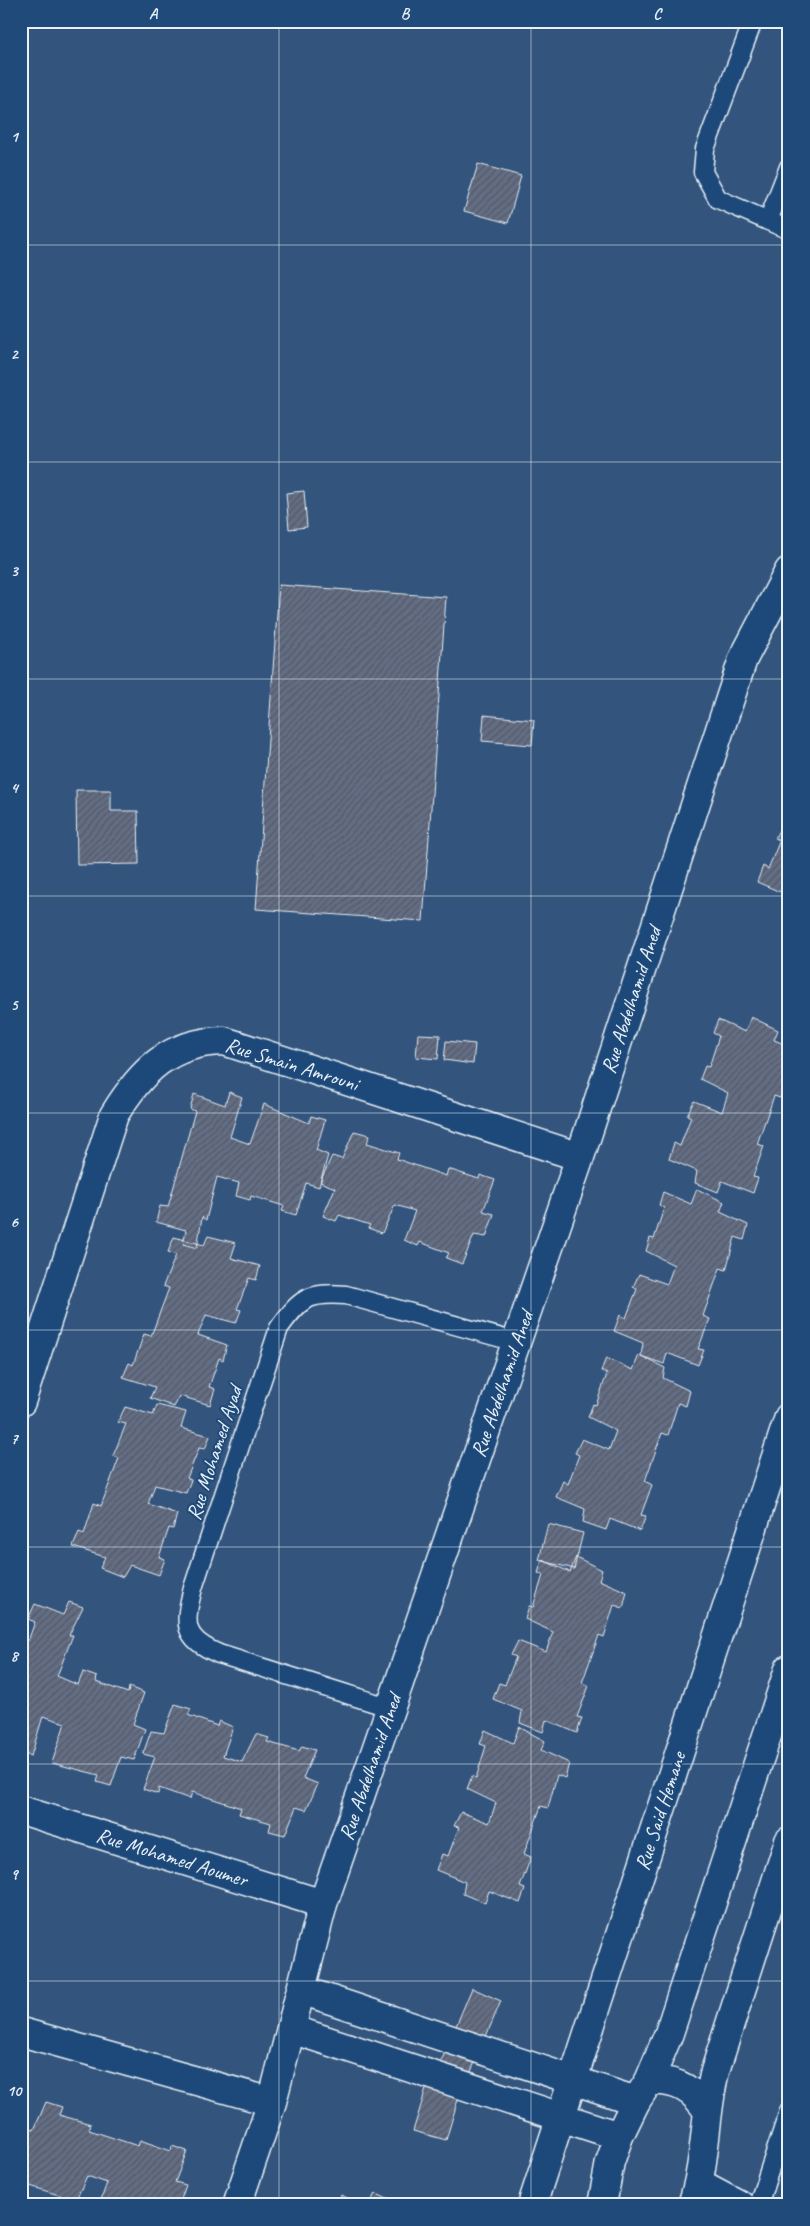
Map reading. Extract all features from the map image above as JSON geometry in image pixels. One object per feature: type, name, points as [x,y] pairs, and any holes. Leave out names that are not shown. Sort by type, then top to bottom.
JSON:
[{"type":"street","name":"Rue Abdelhamid Aned","points":[[237,2205],[272,2102],[323,1904],[580,1156],[743,659],[789,571]]},
{"type":"street","name":"Rue Smain Amrouni","points":[[21,1402],[114,1115],[130,1089],[161,1059],[180,1049],[201,1041],[224,1041],[580,1156]]},
{"type":"street","name":"Rue Said Hemane","points":[[532,2205],[789,1417]]},
{"type":"street","points":[[602,2205],[610,2162],[619,2136],[669,2033],[789,1669]]},
{"type":"street","name":"Rue Mohamed Aoumer","points":[[21,1810],[323,1904]]},
{"type":"street","points":[[740,2205],[696,2194],[715,2070],[789,1841]]},
{"type":"street","points":[[301,1990],[572,2081],[642,2091],[663,2080],[690,2090],[708,2112]]},
{"type":"street","points":[[291,2029],[619,2136]]},
{"type":"street","points":[[21,2032],[272,2102]]},
{"type":"lane","points":[[753,21],[705,149],[703,172],[718,199],[789,230]]},
{"type":"lane","points":[[768,221],[789,168]]},
{"type":"lane","name":"Rue Mohamed Ayad","points":[[391,1708],[219,1654],[200,1646],[190,1633],[187,1613],[193,1588],[279,1328],[296,1304],[320,1293],[346,1295],[516,1342]]},
{"type":"lane","points":[[758,2205],[789,2111]]},
{"type":"building","points":[[478,164],[521,176],[508,223],[464,211]]},
{"type":"building","points":[[304,491],[307,527],[289,529],[286,493]]},
{"type":"building","points":[[279,585],[446,597],[423,921],[256,909]]},
{"type":"building","points":[[484,715],[534,720],[532,745],[482,741]]},
{"type":"building","points":[[76,790],[111,790],[111,811],[138,811],[139,864],[77,865]]},
{"type":"building","points":[[782,824],[789,827],[789,909],[784,907],[785,894],[757,882],[763,866],[768,869],[780,840],[775,838]]},
{"type":"building","points":[[751,1017],[778,1030],[774,1040],[789,1046],[789,1068],[780,1098],[774,1096],[757,1144],[764,1146],[753,1177],[758,1178],[753,1193],[722,1181],[718,1192],[695,1183],[697,1171],[669,1159],[674,1143],[680,1146],[691,1117],[687,1115],[694,1101],[722,1112],[728,1093],[700,1079],[705,1066],[709,1067],[719,1036],[713,1033],[718,1020],[745,1032]]},
{"type":"building","points":[[418,1034],[440,1035],[438,1059],[416,1057]]},
{"type":"building","points":[[446,1041],[475,1044],[473,1064],[444,1060]]},
{"type":"building","points":[[229,1092],[242,1097],[230,1137],[250,1144],[264,1104],[309,1123],[311,1116],[325,1120],[316,1150],[328,1155],[319,1187],[306,1183],[296,1215],[282,1211],[284,1206],[251,1196],[250,1200],[236,1196],[239,1183],[217,1177],[206,1220],[202,1217],[197,1248],[183,1244],[186,1230],[156,1222],[160,1206],[168,1207],[195,1111],[190,1109],[194,1094],[225,1105]]},
{"type":"building","points":[[354,1131],[370,1135],[367,1143],[399,1153],[397,1159],[446,1176],[448,1169],[479,1179],[480,1175],[495,1180],[483,1211],[494,1214],[486,1237],[474,1235],[462,1264],[446,1258],[449,1253],[420,1242],[418,1246],[404,1240],[415,1211],[395,1205],[382,1233],[368,1228],[370,1225],[339,1215],[336,1221],[323,1216],[335,1188],[320,1182],[332,1156],[342,1159]]},
{"type":"building","points":[[697,1189],[724,1202],[720,1212],[748,1225],[744,1240],[735,1237],[726,1270],[720,1268],[703,1316],[710,1319],[698,1349],[704,1350],[698,1365],[667,1353],[664,1364],[641,1356],[643,1343],[614,1331],[620,1315],[626,1318],[637,1289],[633,1287],[639,1274],[667,1284],[674,1265],[646,1251],[650,1238],[654,1239],[664,1208],[659,1205],[663,1192],[691,1204]]},
{"type":"building","points":[[208,1236],[236,1243],[231,1258],[260,1266],[256,1280],[249,1278],[237,1309],[241,1310],[236,1323],[206,1315],[198,1335],[227,1345],[223,1360],[219,1358],[209,1387],[215,1389],[210,1405],[180,1396],[174,1407],[150,1398],[155,1387],[123,1377],[129,1363],[133,1365],[144,1334],[151,1336],[169,1288],[163,1286],[176,1255],[168,1252],[174,1237],[204,1245]]},
{"type":"building","points":[[639,1355],[665,1368],[663,1378],[690,1391],[686,1406],[678,1403],[668,1435],[662,1433],[645,1481],[652,1485],[641,1515],[646,1516],[640,1531],[610,1519],[606,1530],[583,1522],[585,1509],[556,1497],[563,1481],[568,1484],[579,1455],[575,1453],[582,1439],[609,1450],[616,1431],[588,1417],[593,1404],[596,1405],[607,1374],[601,1371],[606,1358],[633,1370]]},
{"type":"building","points":[[157,1405],[186,1412],[181,1428],[210,1436],[205,1449],[199,1448],[187,1478],[191,1480],[186,1493],[155,1485],[148,1504],[177,1514],[173,1529],[169,1528],[159,1557],[165,1559],[159,1575],[130,1565],[123,1577],[100,1568],[105,1557],[73,1547],[79,1532],[84,1534],[94,1503],[101,1506],[119,1458],[113,1456],[126,1424],[118,1422],[125,1407],[153,1415]]},
{"type":"building","points":[[548,1524],[583,1533],[574,1569],[539,1560]]},
{"type":"building","points":[[576,1557],[602,1570],[599,1580],[627,1592],[623,1608],[614,1605],[604,1637],[599,1635],[582,1683],[589,1686],[577,1717],[582,1718],[577,1733],[546,1720],[543,1732],[520,1723],[522,1711],[493,1699],[499,1683],[505,1685],[516,1657],[511,1655],[518,1641],[546,1652],[553,1632],[525,1619],[529,1606],[533,1607],[543,1575],[538,1573],[542,1560],[570,1572]]},
{"type":"building","points":[[69,1602],[83,1607],[69,1635],[73,1635],[57,1676],[78,1685],[83,1672],[97,1677],[96,1682],[128,1693],[129,1687],[144,1693],[133,1724],[145,1729],[134,1760],[121,1757],[111,1786],[97,1782],[99,1775],[52,1763],[65,1723],[43,1716],[31,1756],[21,1753],[21,1660],[35,1622],[28,1619],[35,1604],[63,1615]]},
{"type":"building","points":[[175,1704],[191,1709],[188,1715],[217,1726],[219,1721],[233,1727],[223,1756],[242,1762],[256,1734],[269,1738],[267,1742],[299,1751],[302,1746],[315,1750],[303,1778],[318,1784],[306,1810],[296,1807],[285,1835],[269,1831],[271,1823],[239,1814],[241,1808],[192,1792],[190,1799],[159,1788],[158,1794],[143,1789],[155,1757],[143,1754],[151,1731],[164,1733]]},
{"type":"building","points":[[519,1727],[545,1741],[541,1750],[569,1763],[565,1778],[557,1775],[548,1808],[541,1806],[524,1854],[531,1857],[520,1887],[525,1889],[520,1903],[489,1891],[485,1903],[463,1894],[465,1882],[436,1870],[442,1854],[448,1856],[459,1827],[454,1826],[461,1812],[489,1823],[496,1803],[467,1789],[472,1776],[476,1778],[486,1746],[480,1744],[485,1730],[513,1743]]},
{"type":"building","points":[[472,1988],[501,2001],[461,2095],[432,2083]]},
{"type":"building","points":[[427,2086],[459,2096],[446,2140],[413,2131]]},
{"type":"building","points":[[46,2102],[62,2107],[59,2115],[91,2124],[89,2130],[138,2146],[140,2140],[171,2151],[172,2146],[187,2151],[175,2182],[186,2185],[179,2205],[99,2205],[107,2183],[87,2176],[74,2204],[60,2200],[62,2196],[30,2186],[28,2192],[21,2189],[21,2172],[27,2159],[21,2157],[21,2133],[24,2127],[34,2130]]},
{"type":"building","points":[[375,2193],[400,2205],[370,2205]]},
{"type":"building","points":[[341,2195],[362,2205],[338,2205]]}]
